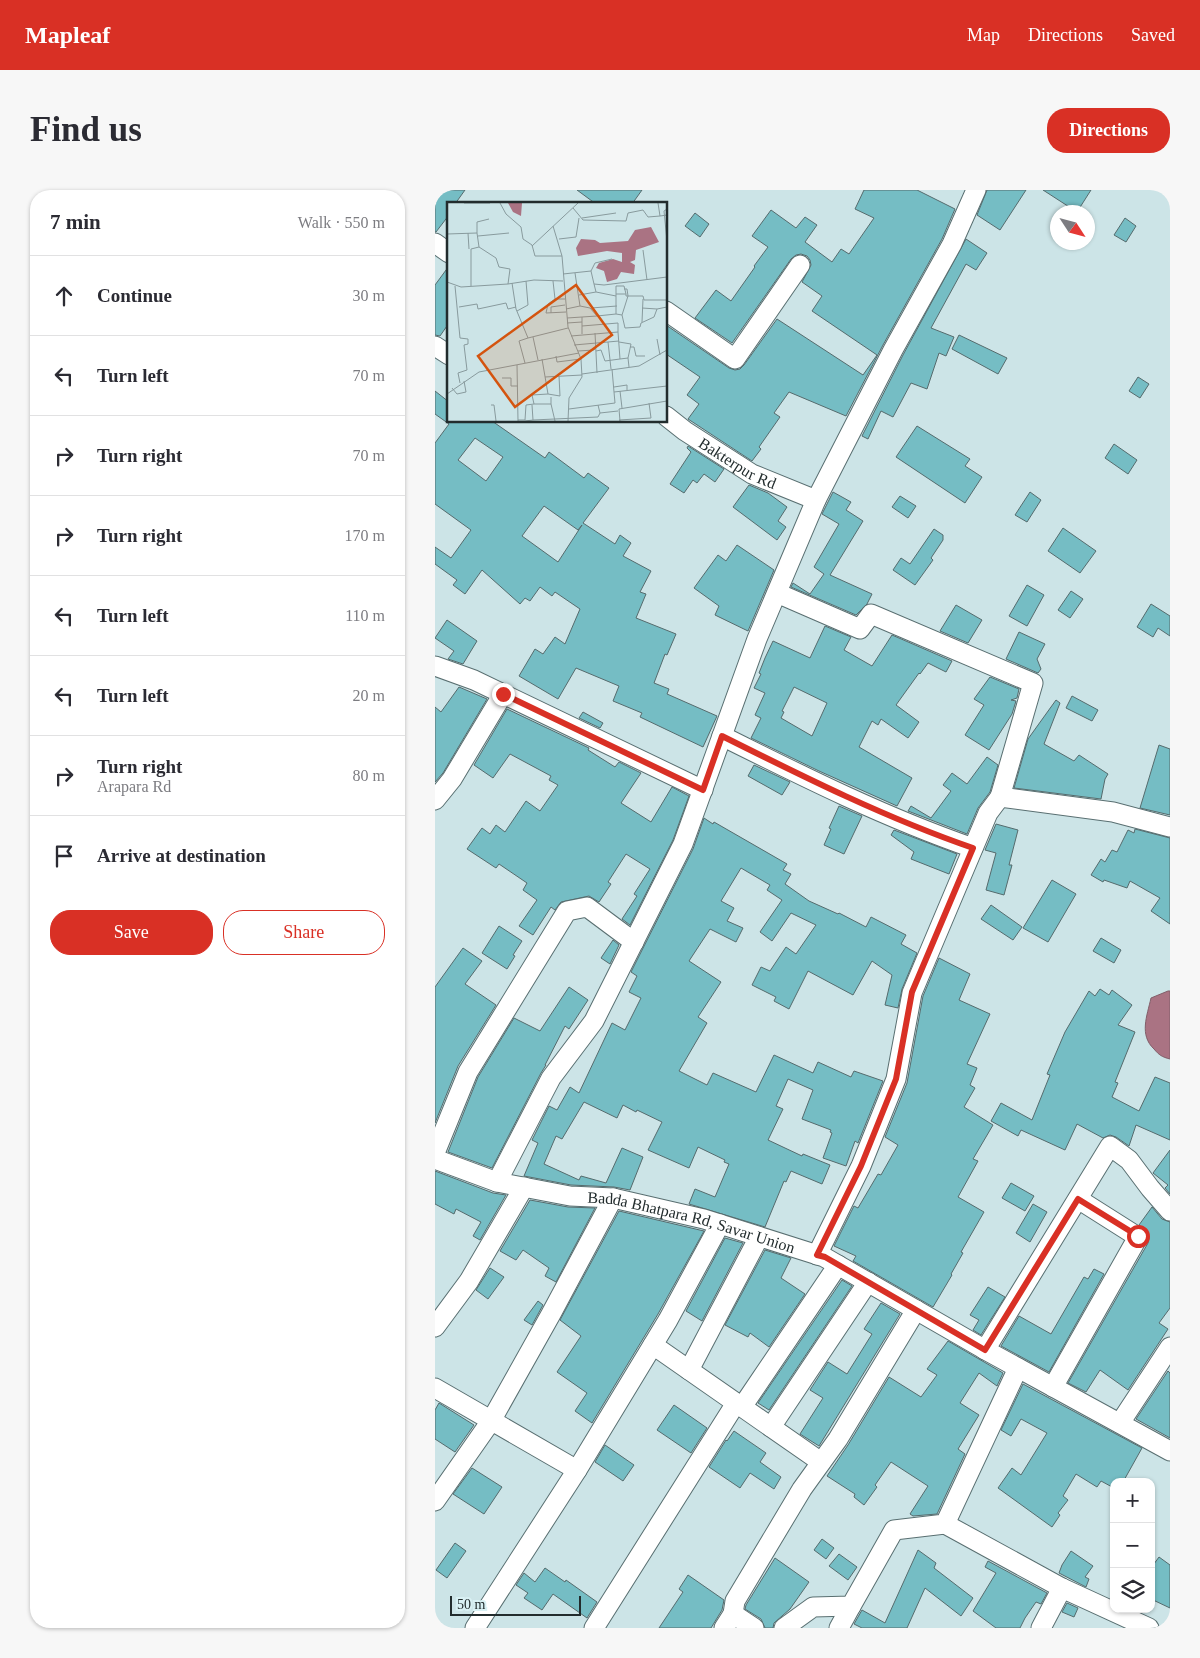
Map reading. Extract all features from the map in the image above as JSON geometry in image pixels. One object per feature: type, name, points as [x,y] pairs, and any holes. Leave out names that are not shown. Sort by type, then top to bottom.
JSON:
[{"type":"street","points":[[497,1182],[551,1078],[594,1021],[683,844],[757,639],[816,500],[893,350],[952,244],[976,190]]},
{"type":"street","points":[[435,243],[447,252]]},
{"type":"street","points":[[667,312],[735,360],[800,265]]},
{"type":"street","points":[[435,346],[447,354]]},
{"type":"street","name":"Bakterpur Rd","points":[[667,417],[685,431],[752,474],[816,500]]},
{"type":"street","points":[[777,593],[860,629],[871,614],[1033,683],[1000,797],[988,812],[912,992],[896,1079],[861,1166],[817,1255]]},
{"type":"street","points":[[435,666],[474,680],[703,790]]},
{"type":"street","points":[[435,800],[452,779],[503,694]]},
{"type":"street","points":[[722,736],[823,787],[920,830],[973,848]]},
{"type":"street","points":[[1000,797],[1113,812],[1170,827]]},
{"type":"street","points":[[435,1153],[468,1072],[567,911],[587,908],[634,942]]},
{"type":"street","points":[[985,1350],[1110,1146],[1129,1160],[1170,1212]]},
{"type":"street","name":"Badda Bhatpara Rd, Savar Union","points":[[435,1159],[497,1182],[570,1196],[613,1198],[720,1224],[817,1255],[838,1265],[985,1350],[1170,1451]]},
{"type":"street","points":[[435,1327],[469,1281],[525,1187]]},
{"type":"street","points":[[435,1501],[491,1421],[613,1198]]},
{"type":"street","points":[[1053,1387],[1138,1236],[1078,1199]]},
{"type":"street","points":[[475,1628],[577,1470],[669,1320],[720,1224]]},
{"type":"street","points":[[689,1370],[759,1237]]},
{"type":"street","points":[[594,1628],[739,1405],[838,1265]]},
{"type":"street","points":[[771,1427],[868,1282]]},
{"type":"street","points":[[754,1628],[728,1621],[735,1601],[802,1489],[838,1439],[916,1310]]},
{"type":"street","points":[[653,1345],[821,1462]]},
{"type":"street","points":[[1120,1423],[1170,1347]]},
{"type":"street","points":[[945,1524],[1018,1368]]},
{"type":"street","points":[[435,1372],[440,1392],[577,1470]]},
{"type":"street","points":[[839,1628],[894,1530],[945,1524],[1062,1588],[1149,1628]]},
{"type":"street","points":[[1041,1628],[1062,1588]]},
{"type":"street","points":[[784,1628],[813,1607],[851,1606]]},
{"type":"shaded area","points":[[1170,991],[1170,1059],[1161,1056],[1149,1044],[1145,1031],[1151,998]]},
{"type":"building","points":[[435,190],[465,190],[456,202],[447,202],[447,218],[435,232]]},
{"type":"building","points":[[577,190],[642,190],[633,202],[593,202]]},
{"type":"building","points":[[864,190],[917,190],[955,209],[942,239],[846,416],[789,392],[774,413],[780,417],[759,447],[761,449],[752,461],[688,419],[699,404],[687,395],[700,377],[667,355],[667,326],[729,368],[735,370],[740,369],[744,365],[777,319],[863,375],[877,355],[812,311],[822,296],[802,282],[811,265],[807,256],[801,254],[791,259],[732,343],[695,318],[716,290],[731,301],[755,267],[768,247],[752,236],[771,210],[796,228],[805,217],[817,225],[805,242],[832,262],[841,249],[849,254],[874,218],[855,209]]},
{"type":"building","points":[[987,190],[1026,190],[1000,230],[977,215]]},
{"type":"building","points":[[1043,190],[1091,190],[1081,205],[1066,205]]},
{"type":"building","points":[[695,213],[709,224],[700,237],[685,226]]},
{"type":"building","points":[[1125,218],[1136,226],[1126,242],[1114,235]]},
{"type":"building","points":[[966,239],[987,253],[976,270],[966,264],[931,328],[954,337],[946,356],[939,353],[927,389],[911,383],[893,417],[881,411],[868,439],[862,436],[903,355]]},
{"type":"building","points":[[447,269],[447,326],[440,336],[435,335],[435,285]]},
{"type":"building","points":[[959,335],[1007,358],[998,374],[952,349]]},
{"type":"building","points":[[1138,377],[1149,384],[1140,398],[1129,391]]},
{"type":"building","points":[[435,391],[447,400],[447,422],[493,422],[545,458],[549,452],[584,478],[588,473],[609,488],[583,523],[615,544],[620,535],[631,543],[623,556],[651,571],[640,592],[646,594],[636,618],[676,634],[667,655],[665,654],[654,683],[669,689],[667,694],[717,716],[703,747],[640,717],[642,713],[613,701],[619,686],[576,668],[558,699],[519,676],[535,649],[543,654],[555,637],[565,644],[580,609],[555,592],[552,596],[540,587],[530,601],[525,598],[520,604],[482,570],[465,594],[453,585],[457,580],[435,564],[435,547],[451,558],[471,530],[435,504],[435,443],[449,424],[435,414]],"holes":[[[475,438],[503,457],[486,481],[458,460]],[[544,506],[578,530],[582,525],[558,562],[522,536]]]},
{"type":"building","points":[[917,426],[970,459],[965,466],[982,477],[965,503],[896,457]]},
{"type":"building","points":[[1114,444],[1137,460],[1128,474],[1105,458]]},
{"type":"building","points":[[688,446],[724,469],[715,482],[704,474],[697,483],[693,480],[684,493],[670,484],[691,452],[687,448]]},
{"type":"building","points":[[749,485],[768,493],[787,507],[778,521],[786,527],[777,540],[733,507]]},
{"type":"building","points":[[833,492],[851,502],[846,510],[863,521],[830,575],[872,594],[867,604],[856,615],[791,587],[793,583],[810,594],[824,574],[814,567],[839,524],[822,514]]},
{"type":"building","points":[[1030,492],[1041,500],[1027,522],[1015,515]]},
{"type":"building","points":[[900,496],[916,506],[908,518],[892,507]]},
{"type":"building","points":[[1063,528],[1096,551],[1080,573],[1048,551]]},
{"type":"building","points":[[934,529],[943,535],[943,540],[931,558],[933,560],[915,585],[893,570],[901,558],[910,564]]},
{"type":"building","points":[[737,545],[774,570],[748,631],[715,615],[719,606],[694,588],[718,555],[726,561]]},
{"type":"building","points":[[1027,585],[1044,595],[1027,626],[1009,616]]},
{"type":"building","points":[[1071,591],[1083,599],[1070,618],[1058,610]]},
{"type":"building","points":[[1151,604],[1170,616],[1170,636],[1158,628],[1153,637],[1137,627]]},
{"type":"building","points":[[956,605],[982,620],[968,643],[940,631]]},
{"type":"building","points":[[447,620],[477,641],[463,664],[448,659],[454,651],[435,638]]},
{"type":"building","points":[[825,626],[851,637],[844,650],[872,666],[892,635],[952,661],[946,672],[928,663],[896,705],[919,722],[908,738],[881,719],[878,725],[872,721],[859,747],[912,778],[897,806],[751,738],[761,718],[755,715],[765,693],[754,688],[773,641],[810,658]],"holes":[[[794,687],[827,703],[812,736],[781,718],[784,712],[782,711]]]},
{"type":"building","points":[[1019,632],[1045,644],[1037,659],[1041,669],[1038,673],[1006,659]]},
{"type":"building","points":[[990,677],[1019,689],[1017,698],[1011,700],[1016,701],[1012,714],[989,750],[965,735],[984,705],[974,699]]},
{"type":"building","points":[[459,687],[487,699],[443,773],[435,782],[435,707],[441,712]]},
{"type":"building","points":[[1072,696],[1098,710],[1092,721],[1066,708]]},
{"type":"building","points":[[1056,700],[1060,703],[1044,744],[1074,761],[1079,755],[1108,774],[1105,779],[1101,799],[1014,788],[1028,739]]},
{"type":"building","points":[[507,709],[589,748],[588,750],[615,767],[619,762],[641,773],[621,803],[651,822],[672,787],[689,796],[673,840],[630,925],[622,919],[637,896],[634,894],[650,869],[626,854],[608,882],[611,884],[599,902],[589,896],[561,902],[555,910],[551,907],[533,935],[519,926],[537,900],[523,890],[527,883],[499,864],[496,868],[467,849],[482,828],[490,834],[496,825],[505,832],[526,801],[540,811],[558,785],[549,780],[551,776],[510,754],[493,778],[474,765]]},
{"type":"building","points":[[583,712],[603,723],[600,728],[579,718]]},
{"type":"building","points":[[1159,745],[1170,749],[1170,815],[1140,808]]},
{"type":"building","points":[[987,757],[998,765],[990,792],[978,808],[967,834],[908,811],[911,806],[931,818],[951,791],[943,785],[952,773],[967,784]]},
{"type":"building","points":[[754,765],[790,782],[782,795],[748,776]]},
{"type":"building","points":[[839,806],[862,816],[844,854],[824,845]]},
{"type":"building","points":[[704,818],[787,864],[783,870],[791,874],[785,884],[809,901],[839,913],[866,927],[871,917],[906,935],[901,944],[917,953],[902,989],[898,1008],[885,1005],[892,975],[872,961],[853,995],[808,971],[789,1009],[774,1001],[776,997],[752,985],[761,967],[770,971],[786,947],[796,954],[816,925],[791,913],[772,941],[760,932],[782,900],[767,890],[770,885],[741,868],[721,901],[734,908],[727,921],[743,928],[736,942],[710,929],[689,961],[721,982],[698,1017],[707,1023],[679,1071],[707,1085],[713,1073],[756,1092],[774,1055],[813,1073],[818,1062],[851,1077],[854,1071],[883,1081],[858,1143],[855,1141],[846,1166],[823,1158],[832,1133],[830,1132],[831,1130],[802,1119],[813,1090],[788,1079],[776,1106],[783,1109],[768,1140],[802,1156],[803,1154],[830,1165],[822,1184],[791,1171],[786,1182],[784,1181],[765,1227],[689,1204],[695,1189],[715,1197],[729,1164],[724,1162],[725,1160],[698,1147],[689,1168],[648,1150],[662,1122],[623,1105],[617,1118],[584,1102],[562,1139],[556,1136],[544,1164],[579,1180],[581,1176],[606,1183],[622,1148],[643,1157],[630,1190],[614,1187],[571,1185],[524,1176],[538,1143],[532,1140],[549,1106],[557,1110],[570,1087],[579,1093],[612,1023],[625,1030],[641,998],[629,992],[637,976],[631,972],[693,849]]},
{"type":"building","points":[[996,824],[1018,830],[1009,865],[1012,865],[1004,895],[986,890],[996,853],[985,850]]},
{"type":"building","points":[[1135,829],[1170,838],[1170,924],[1151,911],[1160,898],[1130,881],[1127,888],[1104,880],[1103,882],[1091,875],[1101,859],[1105,862],[1112,850],[1117,852],[1128,830],[1134,833]]},
{"type":"building","points":[[894,830],[957,854],[949,874],[911,859],[914,852],[891,835]]},
{"type":"building","points":[[1052,880],[1076,894],[1048,942],[1023,928]]},
{"type":"building","points":[[991,905],[1022,927],[1013,940],[981,919]]},
{"type":"building","points":[[499,926],[522,941],[507,969],[482,953]]},
{"type":"building","points":[[1101,938],[1121,950],[1114,963],[1093,951]]},
{"type":"building","points":[[613,940],[619,945],[610,964],[601,958]]},
{"type":"building","points":[[463,948],[482,961],[465,984],[496,1005],[458,1066],[435,1123],[435,987]]},
{"type":"building","points":[[939,958],[970,974],[959,1000],[990,1014],[967,1064],[977,1068],[970,1085],[975,1088],[964,1107],[993,1125],[973,1159],[978,1161],[958,1197],[984,1212],[961,1252],[963,1253],[952,1275],[933,1307],[853,1261],[856,1256],[834,1246],[854,1206],[858,1208],[878,1174],[881,1175],[898,1145],[885,1137],[907,1083],[923,996]]},
{"type":"building","points":[[569,987],[588,1000],[569,1029],[565,1026],[492,1168],[448,1152],[478,1077],[514,1018],[540,1031]]},
{"type":"building","points":[[1100,989],[1109,995],[1112,990],[1132,1005],[1118,1025],[1135,1032],[1115,1082],[1118,1083],[1112,1097],[1139,1111],[1155,1077],[1170,1083],[1170,1140],[1136,1125],[1129,1146],[1116,1137],[1110,1135],[1103,1138],[1077,1124],[1065,1150],[1021,1130],[1018,1136],[991,1121],[1001,1103],[1032,1120],[1050,1075],[1047,1074],[1065,1032],[1089,991],[1095,996]]},
{"type":"building","points":[[1170,1150],[1170,1194],[1165,1188],[1168,1185],[1153,1173]]},
{"type":"building","points":[[435,1171],[493,1193],[506,1195],[480,1240],[473,1236],[481,1222],[456,1209],[454,1214],[435,1204]]},
{"type":"building","points":[[1011,1183],[1034,1196],[1025,1211],[1002,1198]]},
{"type":"building","points":[[530,1200],[568,1207],[595,1208],[556,1282],[545,1276],[549,1268],[523,1250],[516,1260],[500,1251]]},
{"type":"building","points":[[1033,1204],[1047,1212],[1030,1242],[1016,1233]]},
{"type":"building","points":[[1152,1207],[1162,1219],[1170,1222],[1170,1308],[1159,1323],[1168,1329],[1128,1390],[1100,1370],[1086,1392],[1068,1383],[1148,1243],[1148,1232],[1139,1225]]},
{"type":"building","points":[[619,1211],[704,1231],[658,1314],[592,1423],[575,1411],[587,1393],[557,1372],[581,1336],[560,1320]]},
{"type":"building","points":[[725,1238],[743,1243],[702,1321],[686,1311]]},
{"type":"building","points":[[765,1250],[791,1258],[781,1278],[805,1294],[769,1347],[750,1333],[748,1337],[725,1325]]},
{"type":"building","points":[[490,1268],[504,1277],[488,1299],[476,1290]]},
{"type":"building","points":[[1094,1269],[1104,1274],[1049,1372],[1001,1346],[1019,1316],[1051,1334],[1084,1277],[1088,1279]]},
{"type":"building","points":[[842,1280],[852,1286],[769,1410],[758,1403]]},
{"type":"building","points":[[988,1287],[1005,1297],[981,1335],[973,1330],[979,1320],[970,1315]]},
{"type":"building","points":[[538,1301],[543,1305],[532,1325],[524,1320]]},
{"type":"building","points":[[881,1303],[900,1314],[819,1446],[800,1434],[823,1398],[810,1390],[828,1362],[847,1374],[872,1334],[864,1329]]},
{"type":"building","points":[[948,1341],[1003,1373],[997,1386],[979,1373],[960,1403],[979,1415],[958,1449],[965,1454],[937,1514],[913,1516],[910,1514],[928,1486],[891,1462],[864,1505],[854,1497],[855,1494],[827,1476],[889,1377],[921,1397],[937,1375],[927,1369]]},
{"type":"building","points":[[1168,1371],[1170,1373],[1170,1438],[1136,1419]]},
{"type":"building","points":[[1023,1384],[1142,1448],[1125,1478],[1110,1478],[1110,1486],[1101,1481],[1097,1487],[1076,1474],[1063,1496],[1068,1500],[1058,1513],[1060,1515],[1052,1527],[998,1488],[1012,1468],[1021,1475],[1047,1433],[1021,1419],[1011,1436],[1001,1430]]},
{"type":"building","points":[[439,1403],[474,1425],[455,1452],[435,1439],[435,1410]]},
{"type":"building","points":[[674,1405],[707,1428],[691,1453],[657,1430]]},
{"type":"building","points":[[734,1431],[766,1453],[760,1462],[781,1477],[774,1489],[750,1473],[740,1488],[709,1467]]},
{"type":"building","points":[[605,1445],[634,1465],[623,1481],[595,1462]]},
{"type":"building","points":[[472,1468],[502,1487],[484,1514],[453,1494]]},
{"type":"building","points":[[822,1539],[834,1548],[826,1559],[814,1550]]},
{"type":"building","points":[[455,1543],[466,1551],[447,1578],[436,1570]]},
{"type":"building","points":[[918,1550],[936,1563],[934,1568],[973,1598],[961,1616],[925,1588],[907,1628],[862,1628],[854,1624],[862,1610],[885,1623]]},
{"type":"building","points":[[1071,1551],[1093,1566],[1085,1577],[1089,1579],[1086,1587],[1059,1573]]},
{"type":"building","points":[[839,1554],[857,1567],[848,1580],[829,1566]]},
{"type":"building","points":[[1159,1557],[1170,1565],[1170,1608],[1155,1601],[1155,1562]]},
{"type":"building","points":[[775,1558],[809,1582],[790,1609],[774,1623],[773,1628],[765,1628],[761,1619],[745,1609]]},
{"type":"building","points":[[988,1561],[1047,1593],[1041,1604],[1036,1602],[1020,1628],[996,1628],[973,1611],[996,1573],[985,1567]]},
{"type":"building","points":[[545,1568],[597,1602],[587,1618],[553,1594],[542,1610],[524,1598],[528,1593],[516,1585],[524,1573],[535,1582]]},
{"type":"building","points":[[688,1575],[724,1600],[722,1610],[711,1628],[659,1628],[683,1592],[679,1589]]},
{"type":"building","points":[[1067,1603],[1078,1608],[1074,1617],[1062,1612]]},
{"type":"route","points":[[503,694],[703,790],[722,736],[823,787],[920,830],[973,848],[912,992],[896,1079],[861,1166],[817,1255],[825,1257],[985,1350],[1078,1199],[1138,1236]]}]
